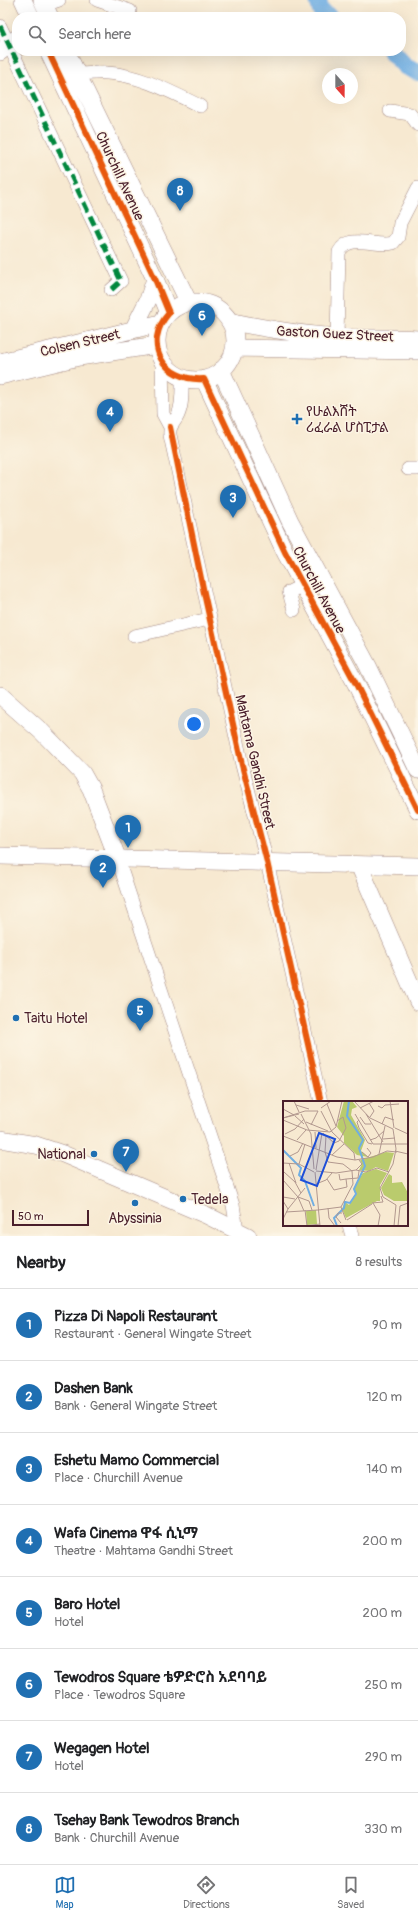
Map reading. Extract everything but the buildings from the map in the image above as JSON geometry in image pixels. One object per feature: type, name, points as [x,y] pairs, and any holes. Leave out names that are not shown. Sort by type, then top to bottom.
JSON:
[{"type":"main road","points":[[23,0],[29,12]]},
{"type":"main road","name":"Churchill Avenue","points":[[50,56],[155,279],[165,318]]},
{"type":"main road","name":"Churchill Avenue","points":[[68,56],[189,303]]},
{"type":"main road","points":[[133,330],[148,300],[155,279]]},
{"type":"main road","points":[[189,303],[200,303],[212,306],[222,312],[229,321],[235,339],[234,348],[227,364],[221,370],[204,379],[193,380],[182,378],[170,371],[159,353],[157,334],[165,318],[178,306],[189,303]]},
{"type":"main road","name":"Colsen Street","points":[[0,362],[133,330],[165,318]]},
{"type":"main road","name":"Gaston Guez Street","points":[[229,321],[272,330],[337,337],[418,339]]},
{"type":"main road","name":"Gaston Guez Street","points":[[234,348],[418,352]]},
{"type":"main road","points":[[0,376],[79,357],[159,353]]},
{"type":"main road","name":"Churchill Avenue","points":[[221,370],[290,521],[368,666],[418,770]]},
{"type":"main road","name":"Churchill Avenue","points":[[204,379],[285,552],[356,684],[418,810]]},
{"type":"main road","points":[[0,695],[42,732],[82,773],[91,789],[117,857]]},
{"type":"main road","points":[[0,856],[117,857],[418,866]]},
{"type":"main road","points":[[359,865],[418,1002]]},
{"type":"main road","points":[[0,1139],[36,1145],[63,1154],[135,1184],[242,1233]]},
{"type":"street","points":[[97,0],[130,11]]},
{"type":"street","points":[[0,26],[9,45]]},
{"type":"street","points":[[14,56],[121,281],[111,290]]},
{"type":"street","points":[[77,74],[108,73],[132,78],[159,86],[200,106]]},
{"type":"street","points":[[390,111],[410,114],[418,124]]},
{"type":"street","points":[[337,337],[339,252],[350,242],[393,243],[398,237],[400,223],[418,188]]},
{"type":"street","name":"Mahtama Gandhi Street","points":[[159,353],[163,414],[170,427],[209,619],[242,765],[267,862],[321,1101]]},
{"type":"street","points":[[170,427],[178,416],[181,403],[182,378]]},
{"type":"street","points":[[294,610],[289,592],[303,586]]},
{"type":"street","points":[[134,636],[209,619]]},
{"type":"street","points":[[117,857],[242,1233]]},
{"type":"street","points":[[349,1226],[352,1236]]},
{"type":"waterway","points":[[318,0],[322,12]]},
{"type":"waterway","points":[[396,56],[405,66],[418,72]]},
{"type":"marked path","points":[[0,26],[12,51]]},
{"type":"marked path","points":[[14,56],[121,281],[111,290]]},
{"type":"cycle path","points":[[50,56],[155,279],[169,313],[161,325],[157,337],[157,348],[161,359],[168,368],[178,374],[190,378],[204,379],[285,552],[356,684],[418,810]]},
{"type":"cycle path","points":[[170,427],[204,593],[242,765],[267,862],[321,1101]]},
{"type":"place","name":"Tsehay Bank Tewodros Branch","points":[[180,211]]},
{"type":"place","name":"Tewodros Square ቴዎድሮስ አደባባይ","points":[[202,336]]},
{"type":"place","name":"የሁልእሸት ሪፈራል ሆስፒታል","points":[[297,419]]},
{"type":"place","name":"Wafa Cinema ዋፋ ሲኒማ","points":[[110,432]]},
{"type":"place","name":"Eshetu Mamo Commercial","points":[[233,518]]},
{"type":"place","name":"Pizza Di Napoli Restaurant","points":[[128,848]]},
{"type":"place","name":"Dashen Bank","points":[[103,888]]},
{"type":"place","name":"Taitu Hotel","points":[[16,1018]]},
{"type":"place","name":"Baro Hotel","points":[[140,1031]]},
{"type":"place","name":"National","points":[[94,1154]]},
{"type":"place","name":"Wegagen Hotel","points":[[126,1172]]},
{"type":"place","name":"Tedela","points":[[183,1199]]},
{"type":"place","name":"Abyssinia","points":[[135,1203]]}]
